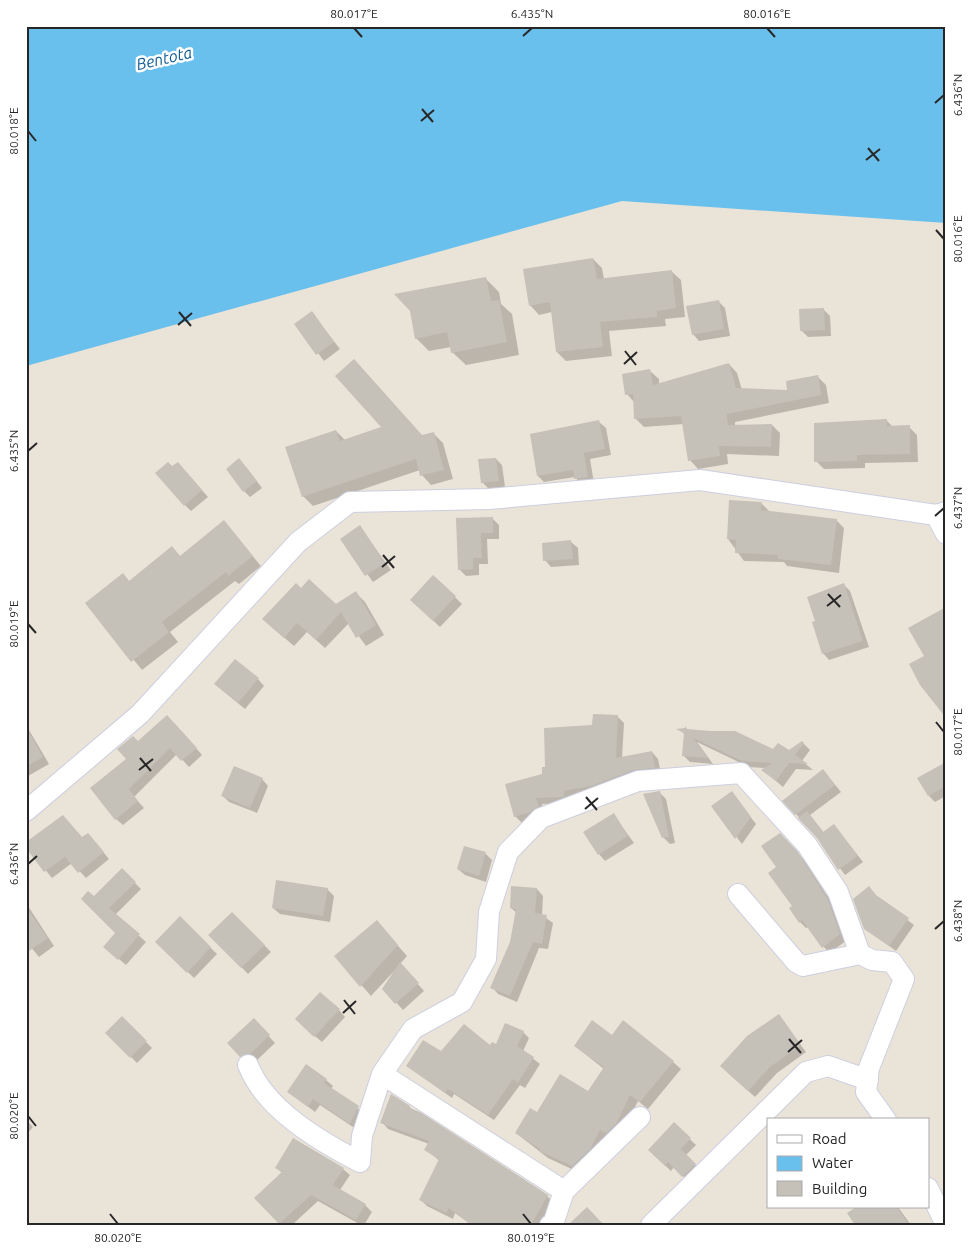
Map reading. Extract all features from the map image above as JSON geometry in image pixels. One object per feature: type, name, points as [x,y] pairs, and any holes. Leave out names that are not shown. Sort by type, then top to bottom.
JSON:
[{"type":"street","points":[[26,810],[140,714],[298,542],[350,502],[489,499],[700,480],[941,513],[946,534]]},
{"type":"street","points":[[248,1065],[255,1082],[299,1125],[329,1146],[360,1162],[362,1136],[382,1074],[413,1029],[462,1002],[482,968],[486,959],[489,912],[508,852],[541,818],[638,781],[741,773],[807,845],[838,892],[860,954]]},
{"type":"street","points":[[738,894],[796,962],[803,966],[860,954],[872,960],[892,962],[904,979],[869,1068],[866,1092],[885,1118]]},
{"type":"street","points":[[651,1225],[806,1072],[828,1066],[868,1080]]},
{"type":"street","points":[[382,1074],[564,1191]]},
{"type":"street","points":[[550,1225],[553,1224],[564,1191],[640,1117]]},
{"type":"street","points":[[930,1192],[946,1225]]},
{"type":"water","name":"Bentota","points":[[26,26],[946,26],[946,223],[622,201],[26,366]]},
{"type":"building","points":[[593,258],[597,279],[672,270],[676,308],[657,311],[657,317],[600,322],[603,347],[556,352],[550,302],[529,306],[523,269]]},
{"type":"building","points":[[486,277],[491,301],[499,300],[507,342],[451,353],[447,332],[415,339],[410,311],[394,294]]},
{"type":"building","points":[[719,300],[724,329],[692,335],[686,306]]},
{"type":"building","points":[[824,308],[825,330],[800,331],[799,309]]},
{"type":"building","points":[[312,311],[334,342],[316,355],[294,324]]},
{"type":"building","points":[[354,359],[422,435],[434,432],[444,470],[420,476],[416,459],[302,497],[285,447],[336,430],[340,441],[381,427],[335,376]]},
{"type":"building","points":[[729,363],[736,388],[787,390],[786,381],[818,375],[821,395],[727,414],[728,425],[772,424],[771,447],[719,446],[720,456],[688,461],[681,416],[634,419],[633,394],[625,395],[622,374],[650,369],[653,385]]},
{"type":"building","points":[[887,419],[887,426],[910,425],[910,454],[857,455],[857,461],[814,462],[814,423]]},
{"type":"building","points":[[599,420],[605,449],[584,453],[588,477],[574,479],[573,470],[537,476],[530,434]]},
{"type":"building","points":[[239,458],[257,481],[243,492],[226,469]]},
{"type":"building","points":[[496,458],[499,481],[481,483],[478,459]]},
{"type":"building","points":[[168,462],[172,466],[178,462],[202,490],[184,506],[155,473]]},
{"type":"building","points":[[729,500],[762,502],[761,510],[837,519],[831,565],[778,559],[778,555],[735,553],[736,540],[727,539]]},
{"type":"building","points":[[493,517],[493,533],[481,533],[482,558],[473,558],[473,569],[458,570],[456,518]]},
{"type":"building","points":[[224,520],[253,556],[228,576],[226,572],[162,622],[169,632],[131,662],[85,603],[123,573],[129,581],[172,546],[180,556]]},
{"type":"building","points":[[360,525],[385,563],[365,576],[340,539]]},
{"type":"building","points":[[571,540],[573,559],[543,561],[542,543]]},
{"type":"building","points":[[433,575],[456,596],[433,621],[410,600]]},
{"type":"building","points":[[309,579],[336,604],[356,591],[376,625],[356,638],[341,612],[316,640],[297,623],[284,638],[262,619],[296,583],[301,588]]},
{"type":"building","points":[[844,583],[863,641],[822,654],[812,622],[815,621],[807,597]]},
{"type":"building","points":[[946,607],[946,718],[920,685],[909,664],[924,656],[908,628]]},
{"type":"building","points":[[235,659],[259,678],[238,703],[214,684]]},
{"type":"building","points":[[593,714],[618,715],[616,758],[652,751],[655,768],[634,770],[591,786],[564,791],[564,797],[536,798],[539,806],[530,812],[514,817],[505,784],[542,774],[542,767],[545,767],[544,728],[592,725]]},
{"type":"building","points":[[167,715],[197,748],[181,761],[170,748],[129,789],[138,801],[115,820],[90,788],[126,759],[117,749],[133,736],[138,741]]},
{"type":"building","points":[[685,726],[687,729],[735,731],[773,749],[778,743],[789,750],[802,741],[804,743],[795,755],[808,764],[789,763],[776,781],[761,770],[772,763],[742,761],[693,738],[708,758],[682,756],[684,733],[676,729],[685,728]]},
{"type":"building","points":[[26,727],[43,757],[26,767]]},
{"type":"building","points":[[946,762],[946,786],[928,796],[917,778]]},
{"type":"building","points":[[234,766],[263,778],[250,808],[221,796]]},
{"type":"building","points":[[823,769],[835,785],[795,815],[782,801]]},
{"type":"building","points":[[660,791],[669,837],[662,838],[643,794]]},
{"type":"building","points":[[732,791],[751,817],[735,839],[711,806]]},
{"type":"building","points":[[807,811],[823,832],[834,824],[858,856],[838,870],[817,838],[798,818]]},
{"type":"building","points":[[614,813],[628,836],[598,855],[583,832]]},
{"type":"building","points":[[63,815],[82,837],[88,833],[104,852],[78,873],[65,857],[44,872],[26,848],[26,842]]},
{"type":"building","points":[[780,833],[798,852],[828,900],[840,934],[822,948],[802,920],[799,923],[789,908],[792,906],[768,873],[776,867],[761,846]]},
{"type":"building","points":[[464,846],[486,852],[479,876],[457,869]]},
{"type":"building","points":[[122,868],[136,882],[109,908],[140,934],[118,960],[103,947],[115,933],[81,899],[88,891],[94,896]]},
{"type":"building","points":[[276,880],[328,888],[323,916],[272,908]]},
{"type":"building","points":[[511,886],[537,888],[535,913],[547,915],[542,944],[533,942],[510,996],[490,988],[510,942],[516,909],[510,908]]},
{"type":"building","points":[[869,886],[876,895],[909,918],[889,946],[864,929],[853,899]]},
{"type":"building","points":[[26,907],[48,938],[26,953]]},
{"type":"building","points":[[232,912],[265,945],[241,968],[208,935]]},
{"type":"building","points":[[180,916],[211,947],[187,973],[155,942]]},
{"type":"building","points":[[377,920],[398,945],[360,987],[334,956]]},
{"type":"building","points":[[400,962],[419,983],[395,1004],[382,989]]},
{"type":"building","points":[[320,992],[340,1009],[314,1037],[295,1019]]},
{"type":"building","points":[[779,1014],[801,1045],[770,1067],[748,1091],[720,1066],[747,1036]]},
{"type":"building","points":[[122,1016],[147,1041],[130,1058],[105,1033]]},
{"type":"building","points":[[254,1018],[270,1035],[250,1054],[240,1057],[227,1043]]},
{"type":"building","points":[[592,1020],[612,1035],[623,1020],[674,1061],[640,1102],[630,1095],[616,1124],[606,1133],[600,1130],[591,1148],[572,1166],[539,1151],[540,1149],[515,1133],[530,1108],[537,1112],[560,1074],[588,1091],[604,1067],[574,1046]]},
{"type":"building","points":[[505,1023],[524,1031],[517,1046],[534,1057],[518,1083],[513,1079],[488,1115],[448,1089],[445,1093],[406,1066],[423,1040],[441,1051],[464,1024],[490,1045],[492,1042],[496,1044]]},
{"type":"building","points":[[306,1064],[327,1079],[324,1083],[359,1106],[350,1124],[313,1099],[308,1107],[287,1092]]},
{"type":"building","points":[[391,1094],[410,1106],[409,1108],[420,1112],[548,1195],[531,1225],[471,1225],[449,1208],[446,1213],[419,1200],[439,1159],[424,1150],[429,1141],[380,1123]]},
{"type":"building","points":[[674,1122],[691,1138],[681,1149],[696,1164],[682,1177],[668,1162],[665,1166],[648,1150]]},
{"type":"building","points":[[293,1138],[344,1168],[333,1185],[366,1204],[356,1220],[311,1195],[279,1224],[254,1198],[282,1172],[275,1168]]},
{"type":"building","points":[[587,1207],[604,1225],[568,1225]]},
{"type":"building","points":[[854,1208],[898,1208],[909,1225],[855,1225],[847,1213]]}]
